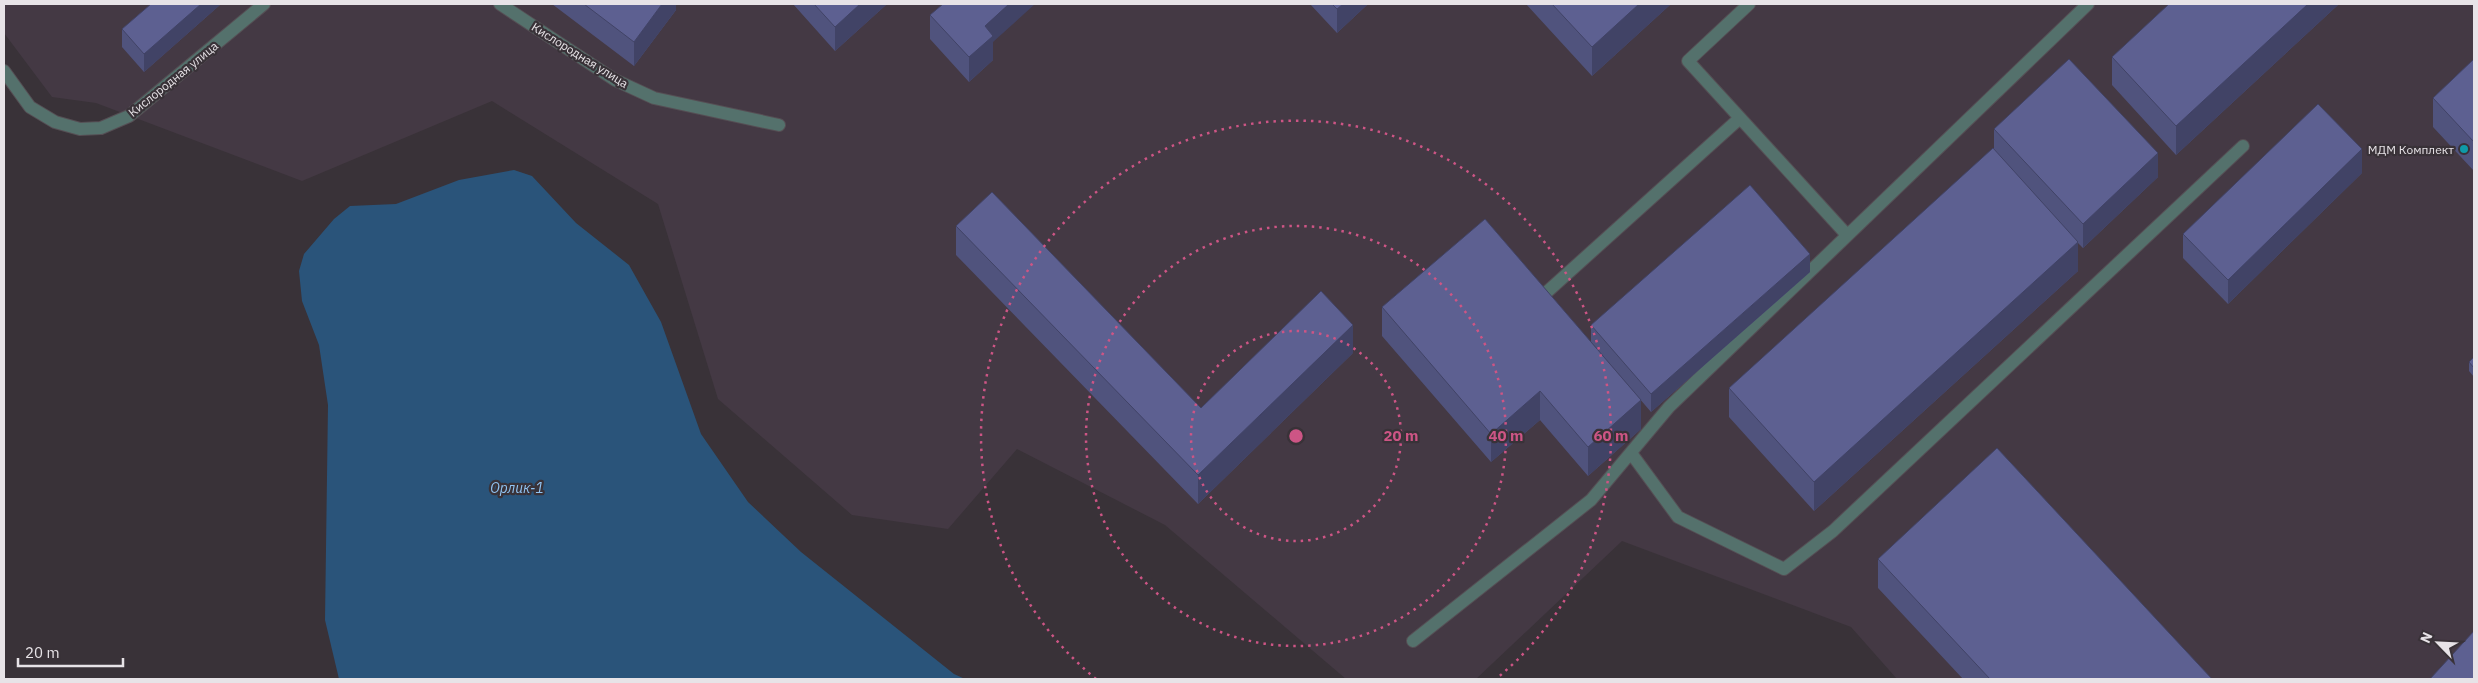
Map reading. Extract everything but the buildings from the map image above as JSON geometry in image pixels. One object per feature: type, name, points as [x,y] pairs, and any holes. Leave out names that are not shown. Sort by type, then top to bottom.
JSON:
[{"type":"street","name":"Кислородная улица","points":[[4,71],[30,107],[55,122],[80,129],[101,128],[130,116],[264,4]]},
{"type":"street","name":"Кислородная улица","points":[[500,4],[615,80],[654,98],[779,125]]},
{"type":"street","points":[[1749,4],[1688,61],[1847,236]]},
{"type":"street","points":[[1413,641],[1591,500],[1669,407],[2088,4]]},
{"type":"street","points":[[1538,300],[1740,118]]},
{"type":"street","points":[[1631,453],[1678,517],[1784,570],[1833,531],[2243,146]]},
{"type":"shaded area","points":[[4,4],[2474,4],[2474,679],[1897,679],[1851,627],[1622,541],[1476,679],[1346,679],[1165,525],[1017,449],[948,529],[852,515],[718,399],[658,204],[492,101],[302,181],[96,103],[52,97],[4,33]]},
{"type":"water","name":"Орлик-1","points":[[514,170],[532,176],[576,223],[629,265],[661,322],[701,434],[748,502],[801,552],[954,674],[965,679],[339,679],[325,620],[328,405],[319,345],[302,301],[299,271],[304,254],[334,219],[350,206],[396,204],[459,180]]},
{"type":"place","name":"МДМ Комплект","points":[[2464,149]]}]
